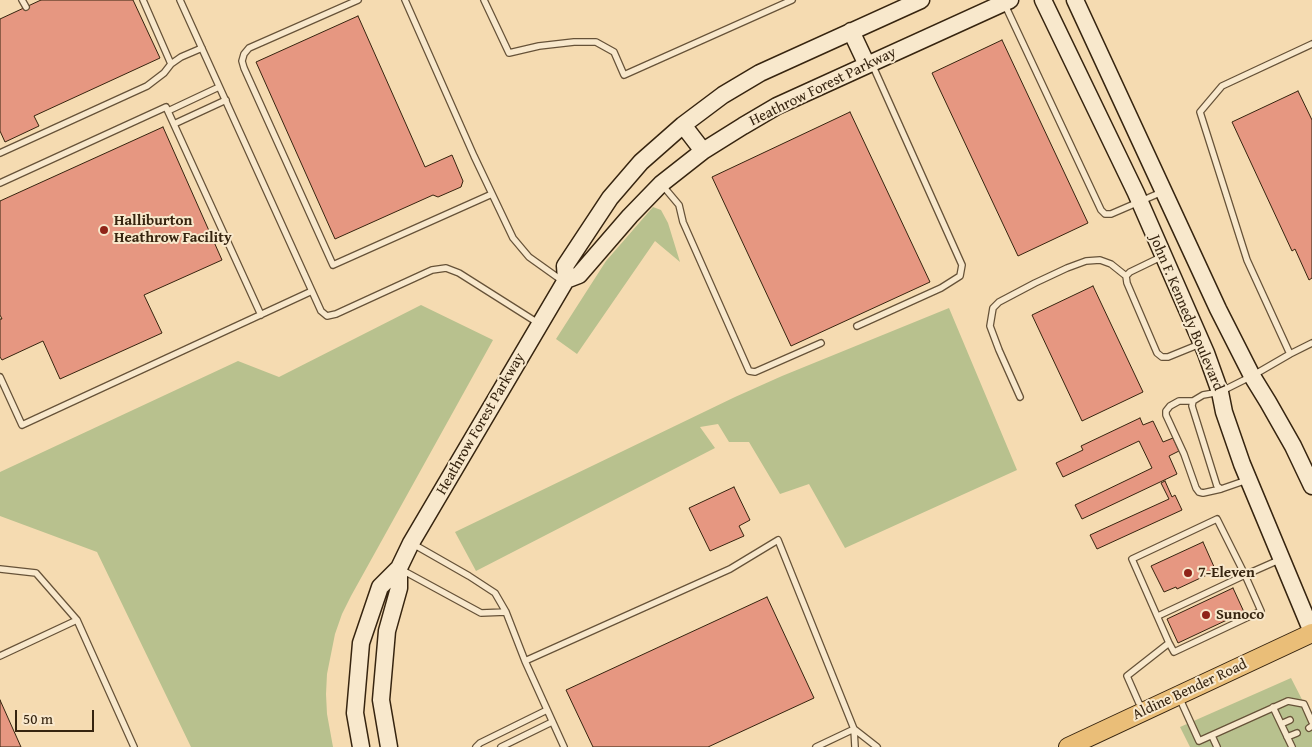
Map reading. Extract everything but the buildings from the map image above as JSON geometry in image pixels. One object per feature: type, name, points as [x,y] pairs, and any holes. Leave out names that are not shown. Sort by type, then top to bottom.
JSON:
[{"type":"main road","name":"Aldine Bender Road","points":[[1068,747],[1312,632]]},
{"type":"street","name":"Heathrow Forest Parkway","points":[[361,747],[355,713],[361,643],[380,587],[398,568],[565,281],[565,266],[610,198],[641,162],[683,125],[723,95],[760,73],[921,0]]},
{"type":"street","name":"John F. Kennedy Boulevard","points":[[1043,0],[1140,202],[1202,343],[1248,479],[1312,632]]},
{"type":"street","name":"John F. Kennedy Boulevard","points":[[1075,0],[1218,309],[1252,376],[1293,446],[1312,486]]},
{"type":"street","name":"Heathrow Forest Parkway","points":[[565,281],[579,275],[630,216],[661,184],[703,151],[777,106],[1007,1]]},
{"type":"street","points":[[851,31],[869,64]]},
{"type":"street","points":[[683,125],[703,151]]},
{"type":"street","name":"Heathrow Forest Parkway","points":[[389,747],[381,700],[387,631],[399,588],[398,568]]},
{"type":"lane","points":[[22,0],[26,7]]},
{"type":"lane","points":[[143,0],[171,64]]},
{"type":"lane","points":[[180,0],[321,311],[327,316],[336,314],[432,270],[446,268],[459,273],[540,324]]},
{"type":"lane","points":[[358,0],[249,48],[244,54],[242,61],[333,264],[492,194]]},
{"type":"lane","points":[[405,0],[509,230],[518,244],[535,262],[565,281]]},
{"type":"lane","points":[[484,0],[508,53],[539,46],[574,42],[596,42],[614,52],[624,75],[792,0]]},
{"type":"lane","points":[[1007,1],[1101,210],[1105,214],[1112,214],[1164,192]]},
{"type":"lane","points":[[1290,354],[1247,260],[1200,112],[1222,86],[1312,44]]},
{"type":"lane","points":[[0,153],[147,86],[181,57],[202,48]]},
{"type":"lane","points":[[857,326],[941,288],[960,276],[962,265],[869,64]]},
{"type":"lane","points":[[168,111],[219,87]]},
{"type":"lane","points":[[174,124],[226,100]]},
{"type":"lane","points":[[0,183],[166,107],[260,315]]},
{"type":"lane","points":[[661,184],[679,205],[683,222],[749,371],[755,372],[821,343]]},
{"type":"lane","points":[[1126,276],[1130,272],[1163,256]]},
{"type":"lane","points":[[1020,397],[990,326],[993,308],[999,302],[1035,282],[1086,261],[1100,260],[1111,264],[1126,276],[1127,283],[1158,353],[1162,357],[1168,358],[1202,343]]},
{"type":"lane","points":[[0,377],[22,425],[312,291]]},
{"type":"lane","points":[[1248,479],[1220,489],[1203,493],[1199,492],[1166,415],[1166,411],[1170,406],[1179,401],[1193,401],[1203,395],[1220,392],[1312,343]]},
{"type":"lane","points":[[1193,401],[1192,406],[1217,486],[1220,489]]},
{"type":"lane","points":[[1217,519],[1245,575],[1261,611],[1174,652],[1132,559],[1217,519]]},
{"type":"lane","points":[[525,662],[730,569],[778,540],[854,729],[855,747]]},
{"type":"lane","points":[[412,542],[495,593],[506,612],[525,662],[564,747]]},
{"type":"lane","points":[[1158,616],[1281,559]]},
{"type":"lane","points":[[398,568],[481,613],[506,612]]},
{"type":"lane","points":[[0,569],[36,572],[77,620],[134,747]]},
{"type":"lane","points":[[0,656],[77,620]]},
{"type":"lane","points":[[1143,712],[1126,676],[1170,643]]},
{"type":"lane","points":[[1178,695],[1199,741],[1288,701],[1304,704],[1305,714],[1312,722]]},
{"type":"lane","points":[[1273,707],[1292,747]]},
{"type":"lane","points":[[476,747],[480,743],[547,710]]},
{"type":"lane","points":[[1281,724],[1290,720]]},
{"type":"lane","points":[[501,747],[552,722]]},
{"type":"lane","points":[[816,747],[854,729]]},
{"type":"lane","points":[[854,729],[877,747]]},
{"type":"lane","points":[[1288,737],[1297,733]]},
{"type":"lane","points":[[1212,736],[1217,747]]},
{"type":"green space","points":[[653,207],[661,210],[668,223],[680,262],[655,241],[577,354],[556,339],[606,261]]},
{"type":"green space","points":[[421,305],[493,340],[342,614],[335,634],[327,674],[327,714],[333,747],[191,747],[97,552],[0,516],[0,472],[238,361],[279,377]]},
{"type":"green space","points":[[949,308],[1017,470],[845,548],[809,484],[780,494],[749,442],[729,442],[718,424],[700,427],[715,448],[476,571],[455,532],[735,397]]},
{"type":"green space","points":[[1291,678],[1312,719],[1312,747],[1190,747],[1180,727]]},
{"type":"place","name":"Halliburton Heathrow Facility","points":[[104,230]]},
{"type":"place","name":"7-Eleven","points":[[1188,573]]},
{"type":"place","name":"Sunoco","points":[[1206,615]]}]
